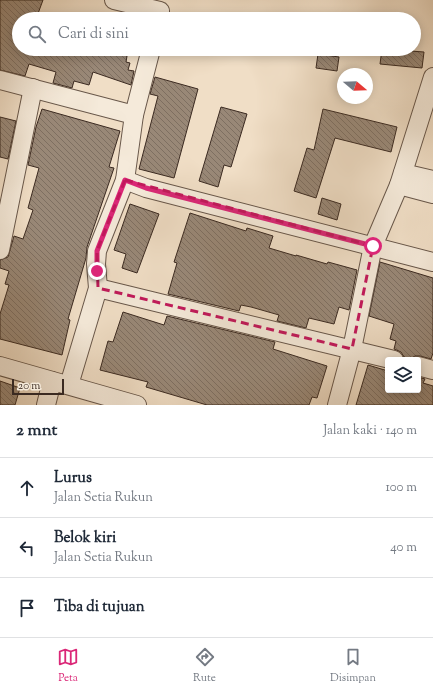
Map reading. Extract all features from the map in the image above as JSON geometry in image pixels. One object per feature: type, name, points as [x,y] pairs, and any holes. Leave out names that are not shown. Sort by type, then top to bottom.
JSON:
[{"type":"street","points":[[114,0],[160,10]]},
{"type":"street","points":[[46,405],[61,383],[98,288],[96,264],[97,251],[125,180],[134,115],[148,56]]},
{"type":"street","points":[[0,80],[134,115]]},
{"type":"street","points":[[338,405],[352,349],[373,246],[401,179],[433,81]]},
{"type":"street","points":[[0,250],[32,88]]},
{"type":"street","points":[[401,179],[433,180]]},
{"type":"street","points":[[401,179],[433,194]]},
{"type":"street","points":[[125,180],[146,188],[433,262]]},
{"type":"street","points":[[98,288],[385,358]]},
{"type":"street","points":[[0,366],[137,405]]},
{"type":"street","points":[[421,367],[433,370]]},
{"type":"highlighted area","points":[[125,180],[373,246],[352,349],[98,288],[97,251]]},
{"type":"building","points":[[0,0],[43,0],[39,12],[12,12],[12,56],[127,56],[126,62],[130,63],[128,70],[134,71],[131,85],[93,72],[89,85],[74,81],[72,88],[53,83],[56,72],[29,64],[25,76],[0,70]]},
{"type":"building","points":[[421,52],[424,52],[422,68],[380,64],[381,56],[421,56]]},
{"type":"building","points":[[318,56],[339,57],[337,71],[316,68]]},
{"type":"building","points":[[155,77],[198,89],[174,178],[139,169],[158,96],[150,94]]},
{"type":"building","points":[[221,107],[247,114],[231,167],[224,165],[218,187],[199,181]]},
{"type":"building","points":[[42,109],[120,131],[109,167],[114,168],[87,247],[86,258],[68,319],[70,320],[62,355],[0,339],[0,314],[9,285],[5,284],[9,271],[0,268],[0,260],[8,257],[14,236],[23,239],[33,210],[28,208],[39,168],[28,165],[36,127]]},
{"type":"building","points":[[323,109],[397,127],[391,152],[335,138],[316,198],[294,191],[307,148],[314,150]]},
{"type":"building","points":[[0,117],[16,121],[8,159],[0,157]]},
{"type":"building","points":[[322,198],[341,204],[337,220],[318,214]]},
{"type":"building","points":[[130,204],[159,214],[137,273],[122,268],[126,254],[114,250]]},
{"type":"building","points":[[190,213],[246,231],[247,228],[273,236],[269,248],[327,264],[328,262],[357,270],[349,310],[339,307],[334,324],[309,318],[306,328],[277,321],[279,315],[251,307],[241,305],[239,311],[168,294],[177,263],[174,262]]},
{"type":"building","points":[[380,262],[433,278],[433,353],[431,359],[420,356],[404,357],[401,352],[394,349],[396,341],[390,339],[394,324],[369,316]]},
{"type":"building","points":[[123,312],[164,325],[167,316],[275,342],[273,349],[327,366],[317,398],[312,397],[309,405],[207,405],[146,387],[148,382],[100,370],[108,341],[113,342]]},
{"type":"building","points":[[368,365],[385,370],[385,393],[421,393],[421,378],[425,379],[423,383],[433,386],[433,405],[356,405]]},
{"type":"building","points":[[0,381],[20,388],[15,405],[0,405]]},
{"type":"route","points":[[97,271],[97,251],[125,180],[146,188],[373,246]]}]
